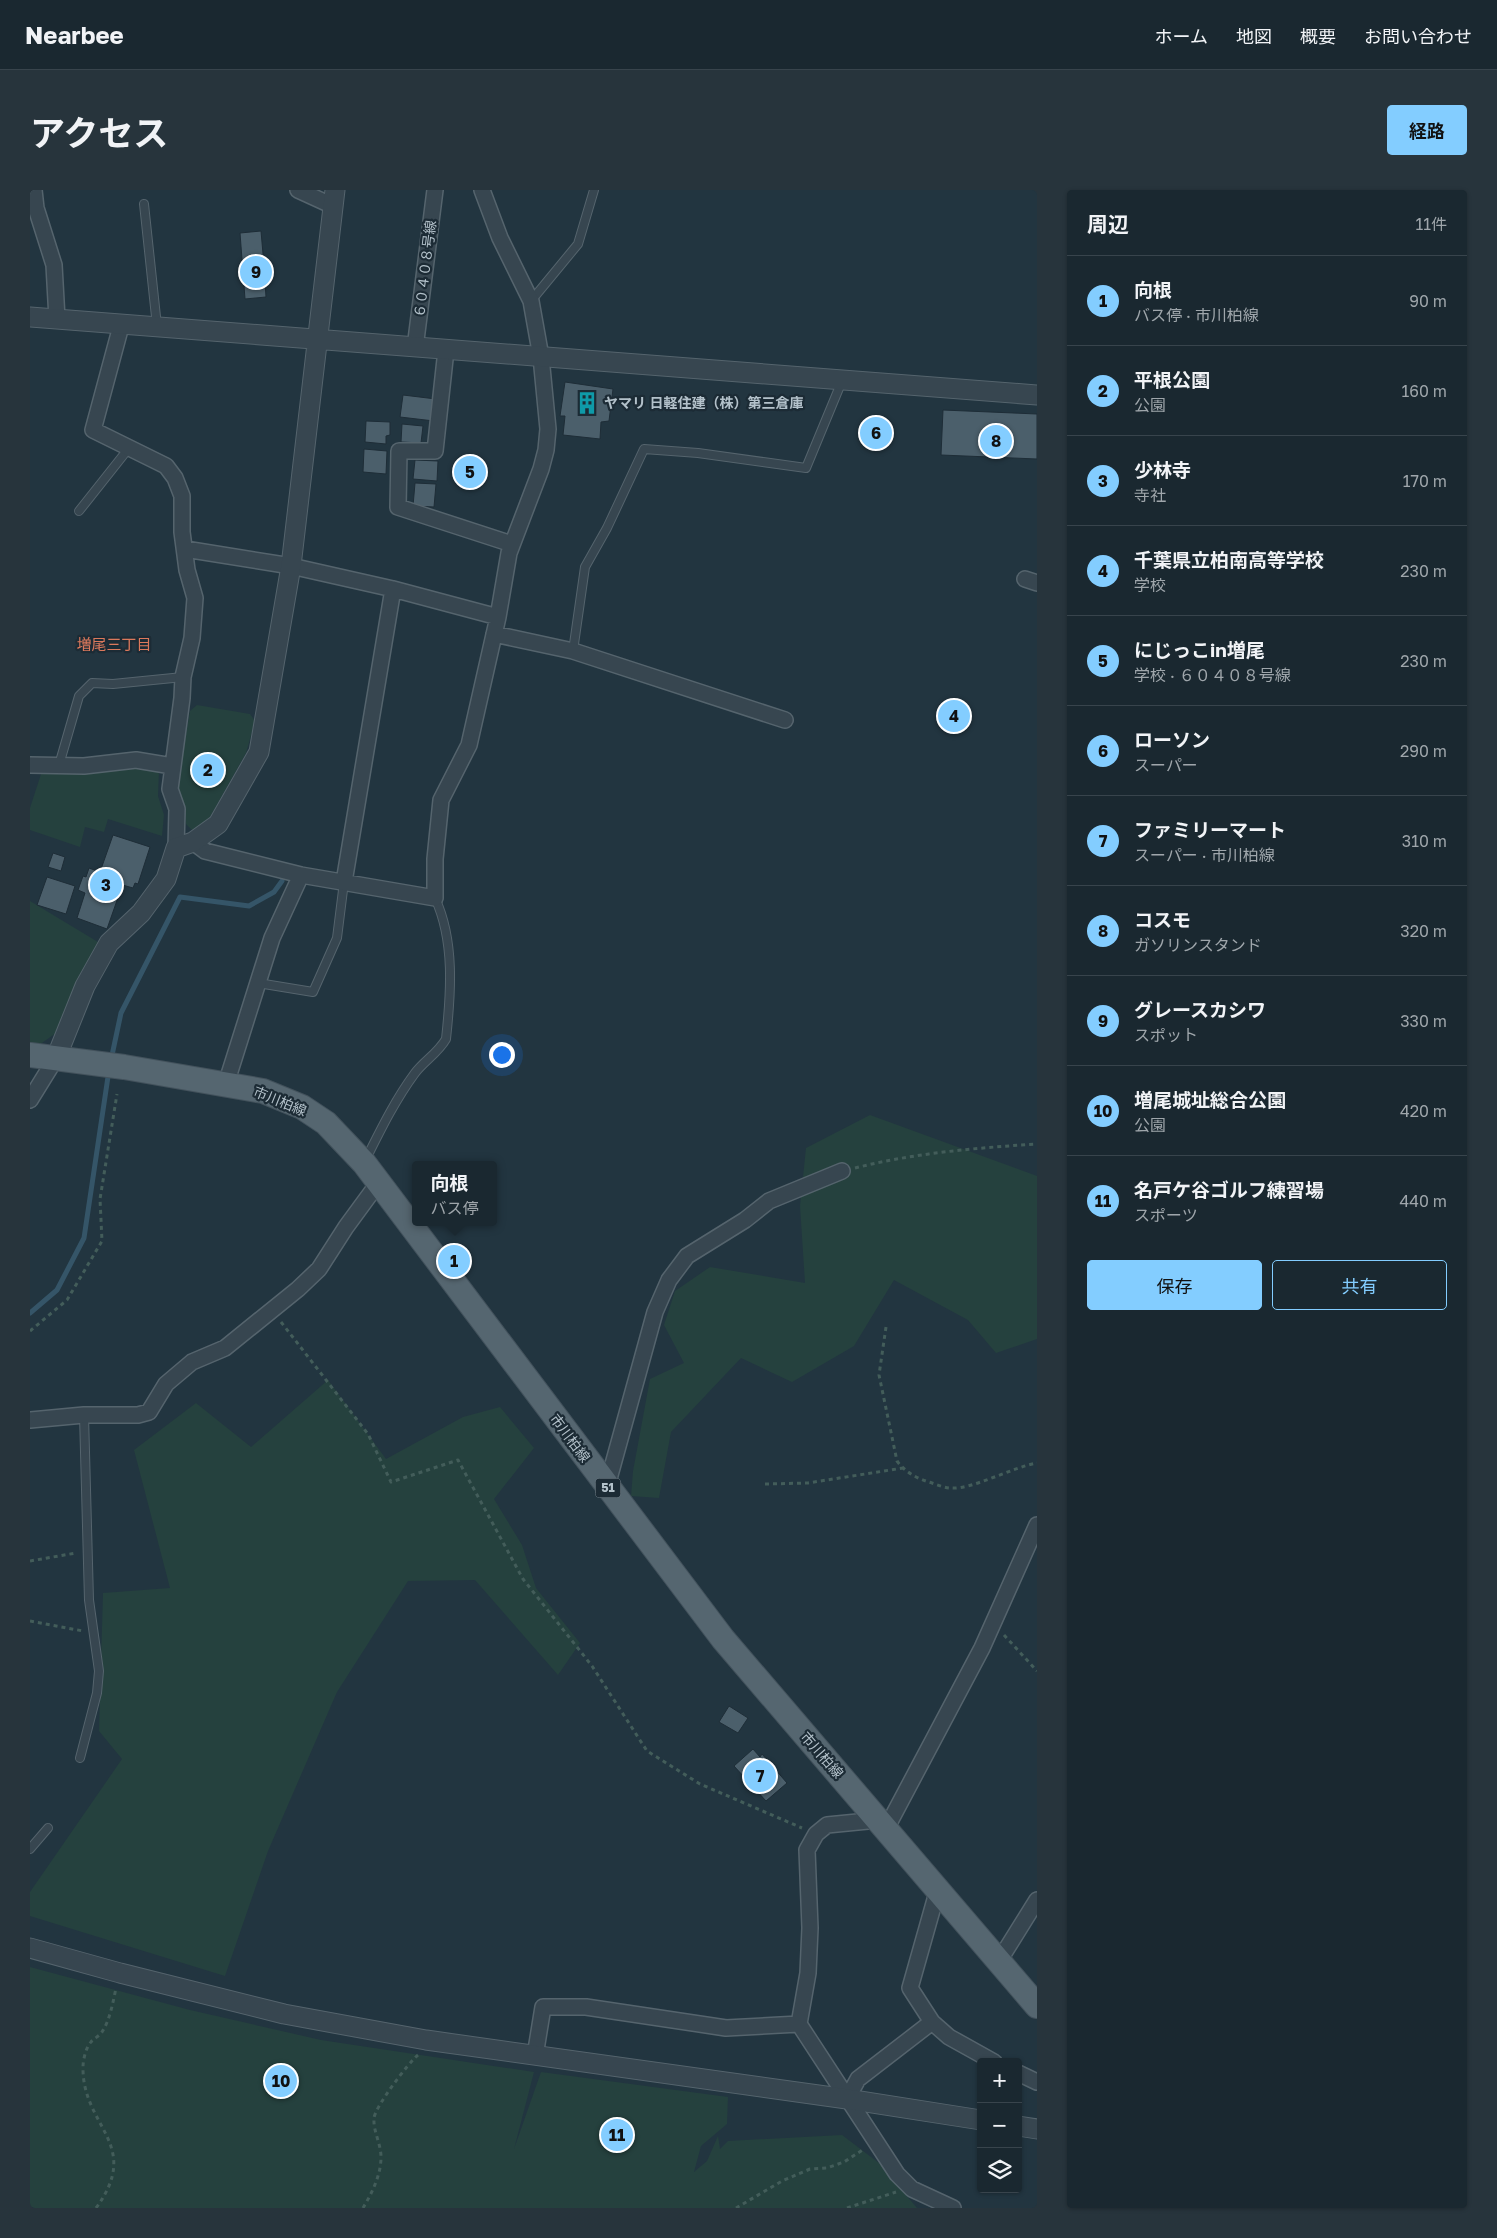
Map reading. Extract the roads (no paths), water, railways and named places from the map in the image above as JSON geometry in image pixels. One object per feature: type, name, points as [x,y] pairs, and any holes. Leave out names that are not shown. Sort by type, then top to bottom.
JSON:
[{"type":"main road","name":"市川柏線","points":[[30,1055],[100,1063],[263,1091],[302,1107],[326,1122],[379,1182],[722,1639],[1037,2006]]},
{"type":"street","points":[[34,190],[36,208],[54,265],[57,319]]},
{"type":"street","points":[[30,1100],[56,1058],[85,986],[109,943],[141,913],[166,879],[185,845],[218,824],[259,752],[291,566],[334,198],[298,190]]},
{"type":"street","name":"６０４０８号線","points":[[416,348],[435,190]]},
{"type":"street","points":[[185,845],[301,875],[435,898],[435,859],[441,800],[469,745],[498,617],[512,544],[541,469],[546,450],[548,429],[541,357],[531,301],[500,238],[482,190]]},
{"type":"street","points":[[30,317],[121,326],[1037,395]]},
{"type":"street","points":[[121,326],[93,430],[166,466],[175,478],[182,496],[182,532],[187,570],[195,598],[192,638],[183,677],[170,790],[177,809],[185,845]]},
{"type":"street","points":[[446,350],[435,451],[399,450],[398,507],[512,544]]},
{"type":"street","points":[[185,549],[291,566],[392,589],[498,617]]},
{"type":"street","points":[[344,882],[392,589]]},
{"type":"street","points":[[494,634],[573,651],[785,720]]},
{"type":"street","points":[[30,765],[84,766],[136,760],[172,766]]},
{"type":"street","points":[[226,1084],[272,938],[301,875]]},
{"type":"street","points":[[607,1486],[655,1312],[669,1280],[687,1256],[745,1220],[769,1201],[842,1171]]},
{"type":"street","points":[[30,1420],[84,1415],[138,1415],[149,1412],[166,1384],[192,1362],[225,1348],[319,1269],[346,1227],[379,1182]]},
{"type":"street","points":[[953,2208],[911,2187],[897,2174],[799,2024],[808,1964],[810,1928],[807,1850],[816,1834],[827,1825],[882,1824],[994,1623],[1037,1526]]},
{"type":"street","points":[[938,1889],[910,1988],[932,2022],[949,2037],[987,2058]]},
{"type":"street","points":[[998,1961],[1037,1900]]},
{"type":"street","points":[[30,1948],[120,1973],[284,2014],[426,2040],[847,2099],[977,2119]]},
{"type":"street","points":[[535,2056],[543,2007],[586,2007],[726,2028],[799,2024]]},
{"type":"street","points":[[847,2099],[858,2079],[932,2022]]},
{"type":"street","points":[[1022,2075],[1037,2082]]},
{"type":"street","points":[[1022,2127],[1037,2129]]},
{"type":"lane","points":[[531,301],[578,244],[594,190]]},
{"type":"lane","points":[[144,204],[158,328]]},
{"type":"lane","points":[[573,651],[585,567],[607,528],[644,449],[698,453],[806,468],[843,380]]},
{"type":"lane","points":[[79,512],[129,448]]},
{"type":"lane","points":[[59,765],[79,696],[92,683],[113,684],[183,677]]},
{"type":"lane","points":[[258,983],[313,992],[337,938],[344,882]]},
{"type":"lane","points":[[364,1163],[406,1086],[419,1068],[441,1048],[446,1039],[451,972],[441,909],[435,898]]},
{"type":"lane","points":[[80,1758],[97,1693],[99,1671],[93,1633],[86,1552],[84,1415]]},
{"type":"lane","points":[[30,1849],[48,1828]]},
{"type":"waterway","points":[[111,1060],[121,1013],[180,897],[249,906],[274,892],[282,881]]},
{"type":"waterway","points":[[30,1313],[57,1290],[84,1238],[109,1070]]},
{"type":"place","name":"グレースカシワ","points":[[256,272]]},
{"type":"place","name":"ヤマリ 日軽住建（株）第三倉庫","points":[[587,403]]},
{"type":"place","name":"ローソン","points":[[876,433]]},
{"type":"place","name":"コスモ","points":[[996,441]]},
{"type":"place","name":"にじっこin増尾","points":[[470,472]]},
{"type":"place","name":"千葉県立柏南高等学校","points":[[954,716]]},
{"type":"place","name":"平根公園","points":[[208,770]]},
{"type":"place","name":"少林寺","points":[[106,885]]},
{"type":"place","name":"向根","points":[[454,1261]]},
{"type":"place","name":"ファミリーマート","points":[[760,1776]]},
{"type":"place","name":"増尾城址総合公園","points":[[281,2081]]},
{"type":"place","name":"名戸ケ谷ゴルフ練習場","points":[[617,2135]]},
{"type":"district","name":"増尾三丁目","points":[[114,645]]}]
